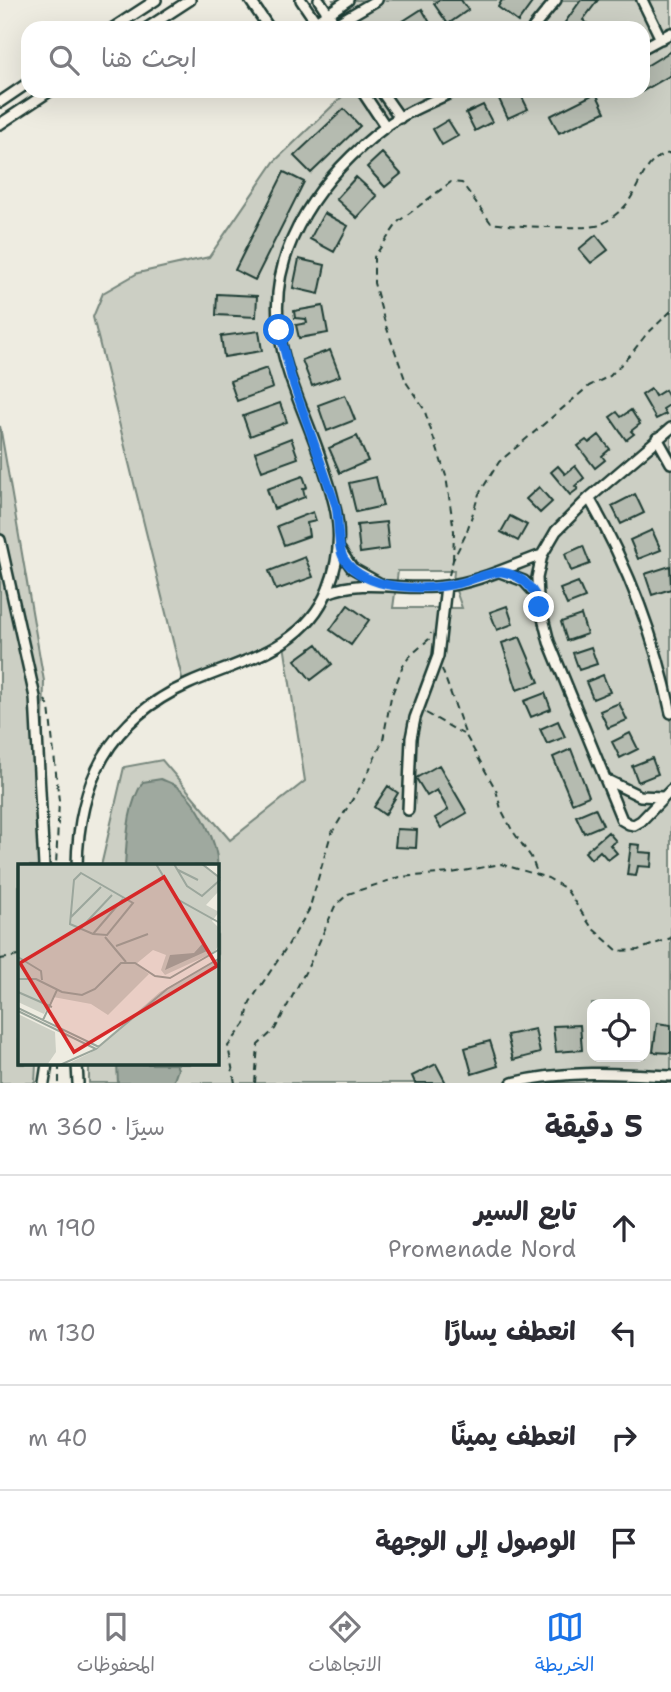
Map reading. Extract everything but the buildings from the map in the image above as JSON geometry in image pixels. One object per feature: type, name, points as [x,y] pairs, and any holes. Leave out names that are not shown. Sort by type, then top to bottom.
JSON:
[{"type":"street","points":[[124,21],[156,0]]},
{"type":"street","points":[[158,21],[190,0]]},
{"type":"street","points":[[250,0],[264,21]]},
{"type":"street","points":[[301,0],[315,21]]},
{"type":"street","points":[[319,0],[332,21]]},
{"type":"street","points":[[321,21],[328,13],[348,0]]},
{"type":"street","points":[[342,21],[377,0]]},
{"type":"street","points":[[539,21],[556,0]]},
{"type":"street","points":[[642,0],[660,39]]},
{"type":"street","points":[[650,44],[671,33]]},
{"type":"street","points":[[0,102],[21,88]]},
{"type":"street","points":[[0,124],[39,98]]},
{"type":"street","points":[[367,98],[386,127]]},
{"type":"street","points":[[386,98],[400,118]]},
{"type":"street","points":[[77,864],[79,824],[90,781],[104,755],[131,721],[143,709],[170,692],[276,649],[309,621],[327,593],[339,549],[339,524],[333,497],[283,352],[278,318],[278,292],[284,260],[302,219],[341,167],[373,136],[400,118],[440,98]]},
{"type":"street","points":[[671,428],[589,498],[556,531],[542,555],[537,578],[538,598],[552,650],[620,815],[634,825],[671,790]]},
{"type":"street","points":[[657,438],[671,463]]},
{"type":"street","points":[[589,498],[630,576],[652,635],[671,713]]},
{"type":"street","points":[[0,540],[35,697],[44,864]]},
{"type":"street","points":[[339,549],[352,568],[384,585]]},
{"type":"street","points":[[327,593],[354,584],[446,586],[500,572],[542,555]]},
{"type":"street","points":[[500,572],[528,584],[538,598]]},
{"type":"street","points":[[408,810],[411,738],[418,710],[438,656],[446,586]]},
{"type":"street","points":[[608,781],[640,796],[663,797]]},
{"type":"street","points":[[512,1083],[553,1075],[601,1072],[671,1076]]},
{"type":"street","points":[[601,1072],[601,1083]]},
{"type":"path","points":[[446,586],[453,560],[454,531],[446,476],[424,409],[406,382],[385,323],[374,283],[374,257],[399,221],[451,182],[462,183],[491,223],[508,227],[599,226],[626,206],[647,168],[663,154],[671,153]]},
{"type":"path","points":[[453,560],[467,534],[480,494],[499,462],[589,386],[610,376],[671,311]]},
{"type":"path","points":[[235,1083],[228,1046],[245,1024],[250,1002],[309,909],[331,834],[364,781],[383,740],[391,696],[403,666],[429,639],[432,631]]},
{"type":"path","points":[[438,656],[466,736],[496,790],[501,809],[531,857],[538,876]]},
{"type":"path","points":[[35,697],[44,698],[49,707],[59,801],[56,864]]},
{"type":"path","points":[[418,710],[434,716],[466,736]]},
{"type":"path","points":[[255,1083],[258,1045],[275,1029],[310,963],[335,906],[348,894],[400,877],[452,873],[501,864],[548,878],[566,888],[592,928],[618,951],[638,950],[671,937]]},
{"type":"path","points":[[0,959],[18,956]]},
{"type":"shaded area","points":[[333,0],[671,0],[671,1083],[89,1083],[89,1066],[219,1066],[219,864],[101,864],[124,767],[162,760],[230,840],[305,781],[283,638],[183,682],[93,317],[103,293],[138,273],[209,257],[274,162],[341,98],[650,98],[650,21],[346,21]],"holes":[[[398,571],[454,571],[453,582],[462,608],[393,608]]]},
{"type":"shaded area","points":[[0,426],[44,681],[40,864],[18,864],[18,1066],[36,1066],[35,1083],[0,1083]]},
{"type":"shaded area","points":[[161,779],[184,793],[200,813],[212,837],[217,864],[125,864],[129,822],[143,782]]},
{"type":"shaded area","points":[[117,1066],[177,1066],[178,1069],[173,1083],[118,1083]]},
{"type":"route","points":[[279,330],[291,377],[331,488],[339,524],[339,549],[346,562],[358,572],[384,585],[402,587],[446,586],[500,572],[520,579],[530,586],[538,598],[539,607]]}]
